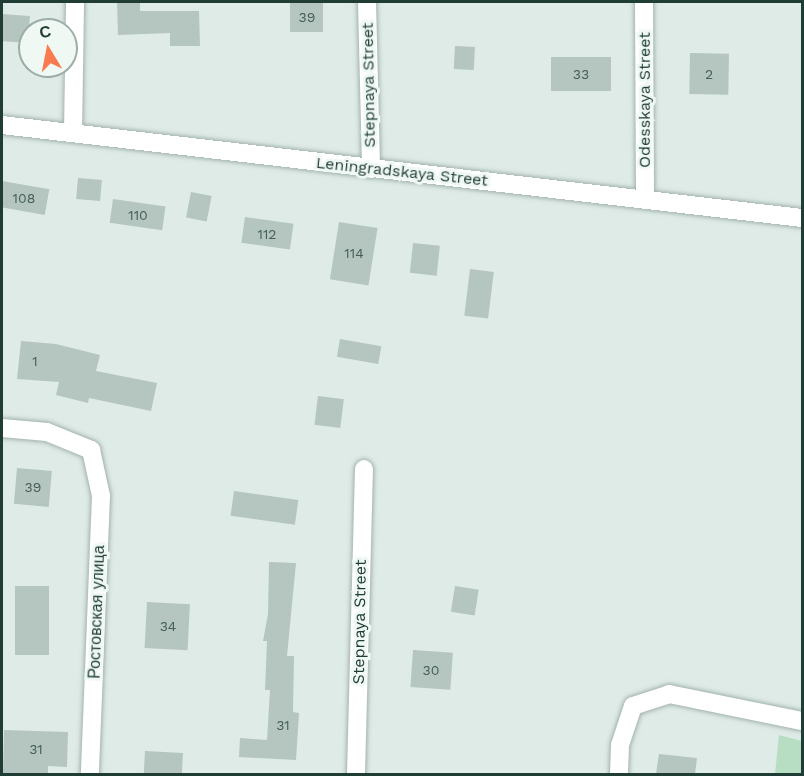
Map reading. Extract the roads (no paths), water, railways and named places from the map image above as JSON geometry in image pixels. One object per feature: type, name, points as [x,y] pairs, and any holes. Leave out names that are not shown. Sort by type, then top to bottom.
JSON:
[{"type":"street","points":[[73,133],[75,2]]},
{"type":"street","name":"Stepnaya Street","points":[[367,2],[371,169]]},
{"type":"street","name":"Odesskaya Street","points":[[644,2],[645,199]]},
{"type":"street","name":"Leningradskaya Street","points":[[2,125],[802,218]]},
{"type":"street","name":"Ростовская улица","points":[[2,428],[48,432],[91,450],[101,496],[90,774]]},
{"type":"street","name":"Stepnaya Street","points":[[356,774],[364,470]]},
{"type":"street","points":[[619,774],[620,745],[633,706],[669,694],[802,721]]}]
